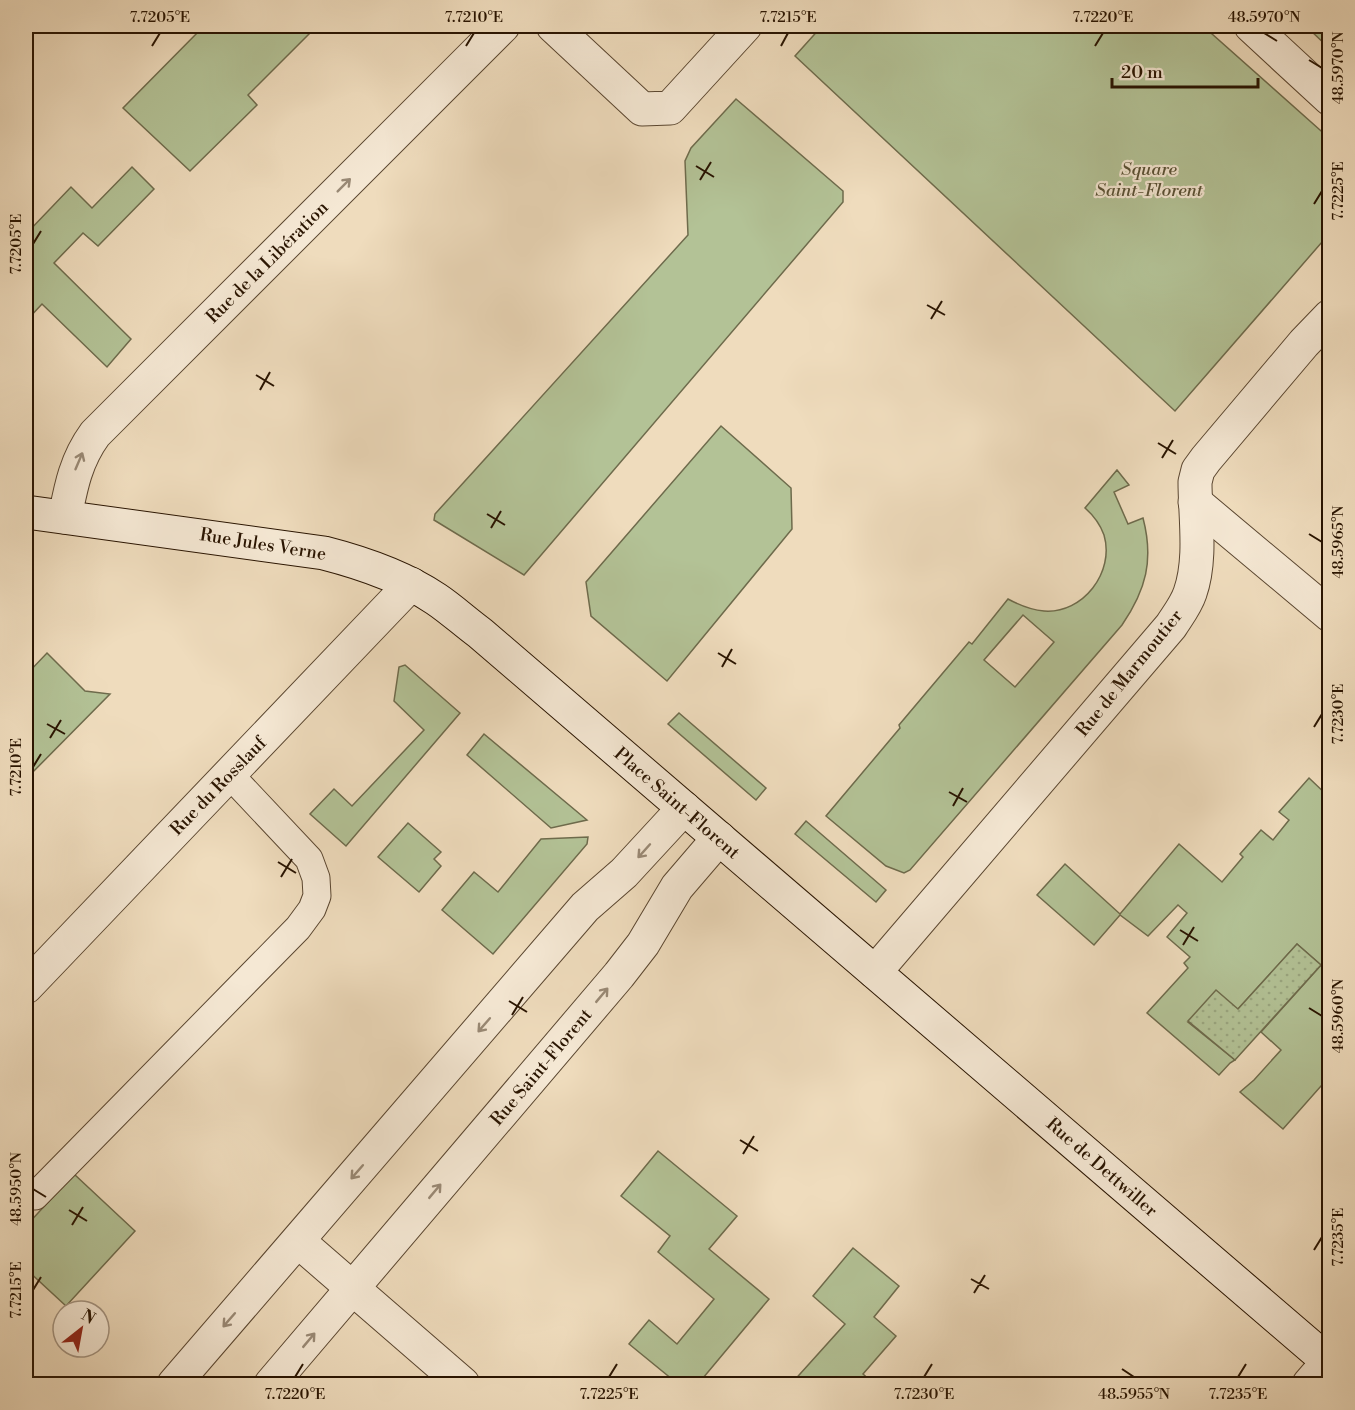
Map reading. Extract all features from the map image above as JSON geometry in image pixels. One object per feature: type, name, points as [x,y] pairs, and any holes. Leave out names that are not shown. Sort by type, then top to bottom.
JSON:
[{"type":"street","name":"Rue de la Libération","points":[[65,517],[78,461],[95,434],[503,26]]},
{"type":"street","points":[[552,26],[642,109],[670,108],[745,26]]},
{"type":"street","points":[[1251,26],[1329,99]]},
{"type":"street","name":"Rue de Marmoutier","points":[[875,972],[1172,626],[1189,595],[1194,577],[1195,482],[1198,470],[1329,316]]},
{"type":"street","points":[[1195,502],[1329,615]]},
{"type":"street","name":"Rue Jules Verne","points":[[26,512],[324,553],[357,561],[411,584],[436,599],[480,633]]},
{"type":"street","name":"Rue du Rosslauf","points":[[26,987],[411,584]]},
{"type":"street","name":"Place Saint-Florent","points":[[480,633],[875,972]]},
{"type":"street","points":[[174,1384],[585,907],[624,873],[684,808]]},
{"type":"street","name":"Rue Saint-Florent","points":[[271,1384],[619,975],[643,944],[677,887],[719,838]]},
{"type":"street","name":"Rue de Dettwiller","points":[[875,972],[1322,1370]]},
{"type":"street","points":[[298,1241],[463,1384]]},
{"type":"lane","points":[[35,1196],[298,927],[312,909],[317,896],[316,878],[309,859],[229,774]]},
{"type":"green space","points":[[204,26],[307,26],[312,31],[248,95],[257,105],[190,171],[123,108]]},
{"type":"green space","name":"Square Saint-Florent","points":[[822,26],[1203,26],[1329,138],[1329,234],[1175,411],[795,56]]},
{"type":"green space","points":[[1312,26],[1329,26],[1329,48],[1309,29]]},
{"type":"green space","points":[[736,99],[843,191],[843,202],[524,575],[434,520],[435,514],[688,235],[685,161],[691,148]]},
{"type":"green space","points":[[132,167],[154,189],[98,246],[83,233],[54,263],[131,339],[107,367],[42,304],[26,321],[26,234],[71,187],[92,208]]},
{"type":"green space","points":[[721,426],[791,488],[792,529],[667,681],[591,616],[586,582]]},
{"type":"green space","points":[[1117,470],[1129,485],[1114,492],[1128,524],[1143,518],[1148,548],[1146,574],[1130,612],[1122,625],[910,870],[904,873],[886,866],[826,816],[900,728],[899,725],[969,642],[972,644],[1008,599],[1034,610],[1058,610],[1071,606],[1093,588],[1105,563],[1106,549],[1100,527],[1085,508]],"holes":[[[1023,615],[1054,642],[1015,687],[984,660]]]},
{"type":"green space","points":[[47,653],[85,691],[110,694],[26,779],[26,675]]},
{"type":"green space","points":[[405,665],[460,713],[346,846],[310,814],[334,789],[352,806],[424,730],[394,701],[399,667]]},
{"type":"green space","points":[[679,713],[766,788],[756,800],[668,724]]},
{"type":"green space","points":[[484,734],[587,820],[551,828],[467,755]]},
{"type":"green space","points":[[1309,778],[1329,797],[1329,1077],[1283,1129],[1240,1092],[1281,1050],[1261,1032],[1321,965],[1297,944],[1238,1009],[1188,1022],[1235,1060],[1219,1075],[1147,1013],[1188,968],[1184,963],[1190,957],[1167,937],[1187,913],[1178,905],[1148,936],[1120,915],[1094,945],[1037,895],[1065,864],[1120,914],[1179,844],[1222,882],[1243,857],[1240,854],[1261,830],[1273,840],[1289,820],[1279,812]]},
{"type":"green space","points":[[806,821],[886,890],[876,902],[795,834]]},
{"type":"green space","points":[[408,823],[441,852],[434,859],[441,866],[419,892],[378,857]]},
{"type":"green space","points":[[588,837],[587,844],[493,954],[442,910],[474,872],[498,892],[541,839]]},
{"type":"green space","points":[[1297,944],[1321,965],[1235,1060],[1188,1021],[1216,990],[1238,1009]]},
{"type":"green space","points":[[658,1151],[737,1216],[709,1249],[769,1299],[698,1384],[678,1384],[629,1344],[649,1320],[677,1344],[714,1299],[658,1252],[670,1236],[621,1196]]},
{"type":"green space","points":[[74,1174],[135,1231],[72,1299],[58,1299],[26,1269],[26,1226]]},
{"type":"green space","points":[[853,1248],[899,1286],[874,1317],[896,1336],[863,1374],[874,1384],[791,1384],[845,1324],[813,1296]]}]
